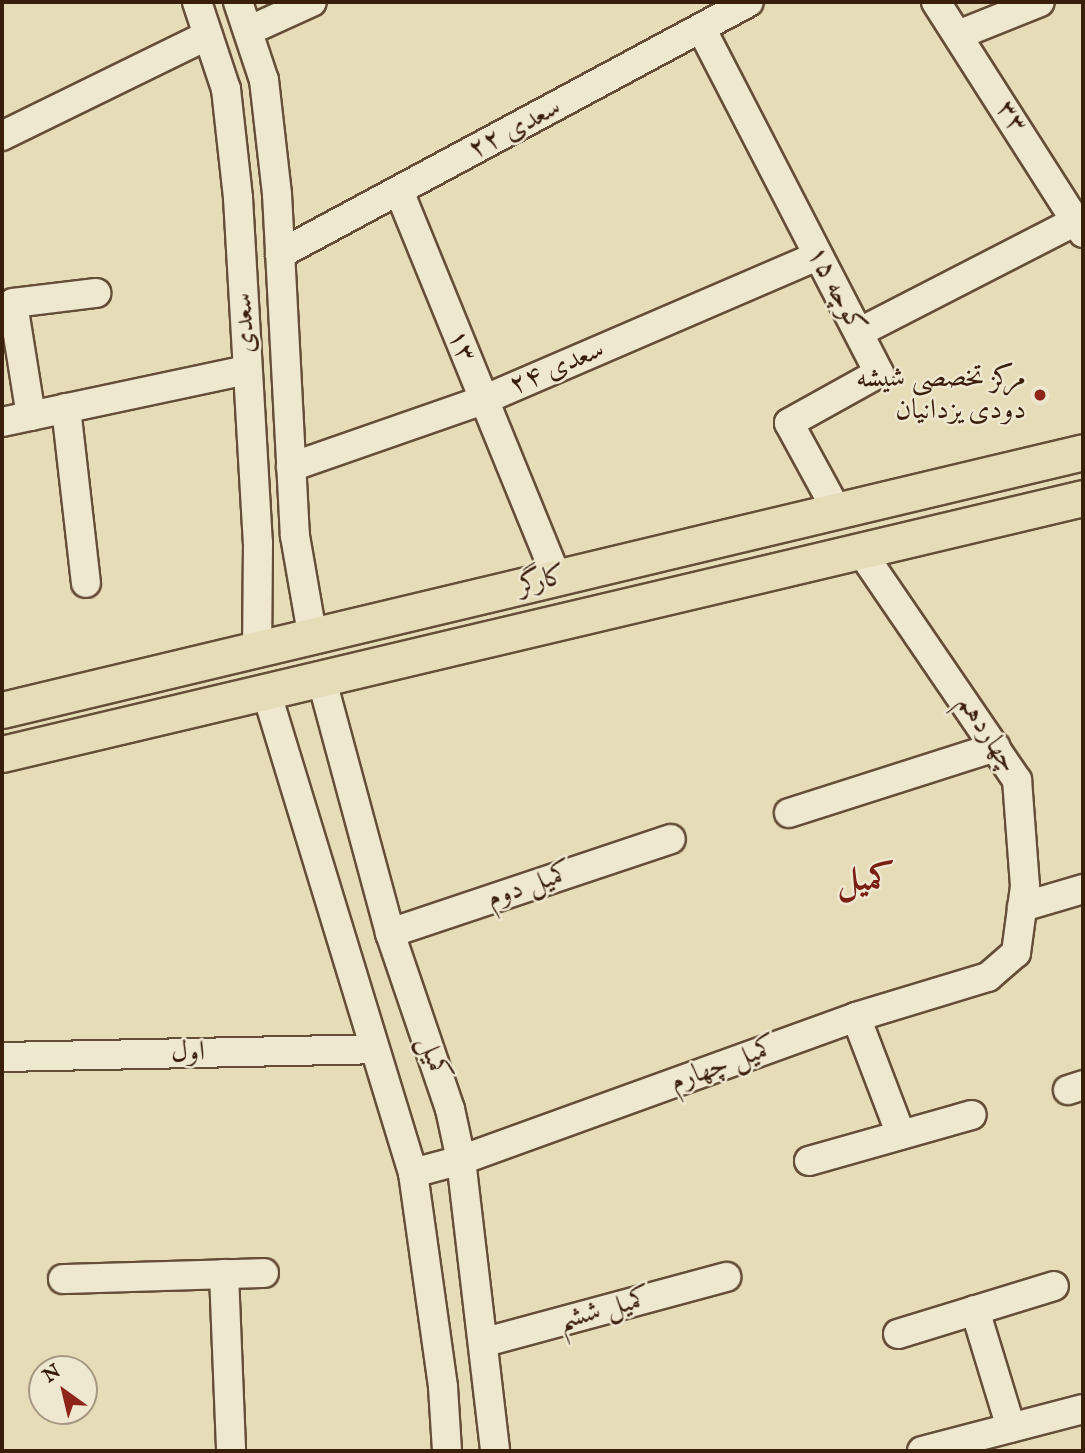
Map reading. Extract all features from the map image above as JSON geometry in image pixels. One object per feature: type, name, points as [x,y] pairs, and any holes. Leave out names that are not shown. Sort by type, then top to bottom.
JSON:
[{"type":"main road","name":"کارگر","points":[[2,710],[1083,452]]},
{"type":"main road","name":"کارگر","points":[[2,754],[1083,498]]},
{"type":"main road","points":[[312,634],[321,677]]},
{"type":"main road","points":[[257,649],[266,691]]},
{"type":"street","name":"سعدی","points":[[197,2],[226,89],[238,198],[258,543],[257,649]]},
{"type":"street","name":"سعدی","points":[[238,2],[264,80],[280,254],[295,536],[312,634]]},
{"type":"street","points":[[248,31],[312,2]]},
{"type":"street","name":"سعدی ۲۲","points":[[280,254],[749,2]]},
{"type":"street","name":"۳۳","points":[[936,2],[1077,213]]},
{"type":"street","points":[[958,35],[1040,2]]},
{"type":"street","name":"کوچه ۱۵","points":[[701,27],[879,373],[789,423],[837,511]]},
{"type":"street","points":[[2,136],[208,34]]},
{"type":"street","name":"۱۳","points":[[399,191],[557,578]]},
{"type":"street","points":[[860,332],[1077,213]]},
{"type":"street","name":"سعدی ۲۴","points":[[292,467],[483,400],[817,256]]},
{"type":"street","points":[[31,416],[13,303],[96,293]]},
{"type":"street","points":[[2,422],[247,370]]},
{"type":"street","points":[[66,408],[86,583]]},
{"type":"street","points":[[258,543],[268,554],[279,554],[295,536]]},
{"type":"street","name":"چهاردهم","points":[[860,551],[1017,780],[1025,886],[1016,953],[988,976]]},
{"type":"street","name":"کمیل","points":[[321,677],[390,933],[450,1109],[461,1160],[485,1342],[495,1451]]},
{"type":"street","name":"کمیل","points":[[266,691],[413,1173],[443,1387],[447,1451]]},
{"type":"street","points":[[789,813],[996,747]]},
{"type":"street","name":"کمیل دوم","points":[[390,933],[671,839]]},
{"type":"street","points":[[1022,907],[1083,888]]},
{"type":"street","name":"کمیل چهارم","points":[[413,1173],[461,1160],[856,1017],[988,976]]},
{"type":"street","points":[[856,1017],[901,1135]]},
{"type":"street","name":"اول","points":[[2,1057],[374,1049]]},
{"type":"street","points":[[809,1161],[972,1115]]},
{"type":"street","points":[[63,1279],[264,1273]]},
{"type":"street","points":[[224,1274],[230,1451]]},
{"type":"street","name":"کمیل ششم","points":[[485,1342],[726,1278]]},
{"type":"street","points":[[898,1334],[1055,1286]]},
{"type":"street","points":[[975,1310],[1011,1428]]},
{"type":"street","points":[[922,1451],[1083,1409]]},
{"type":"place","name":"مرکز تخصصی شیشه دودی یزدانیان","points":[[1040,395]]},
{"type":"district","name":"کمیل","points":[[866,880]]}]
